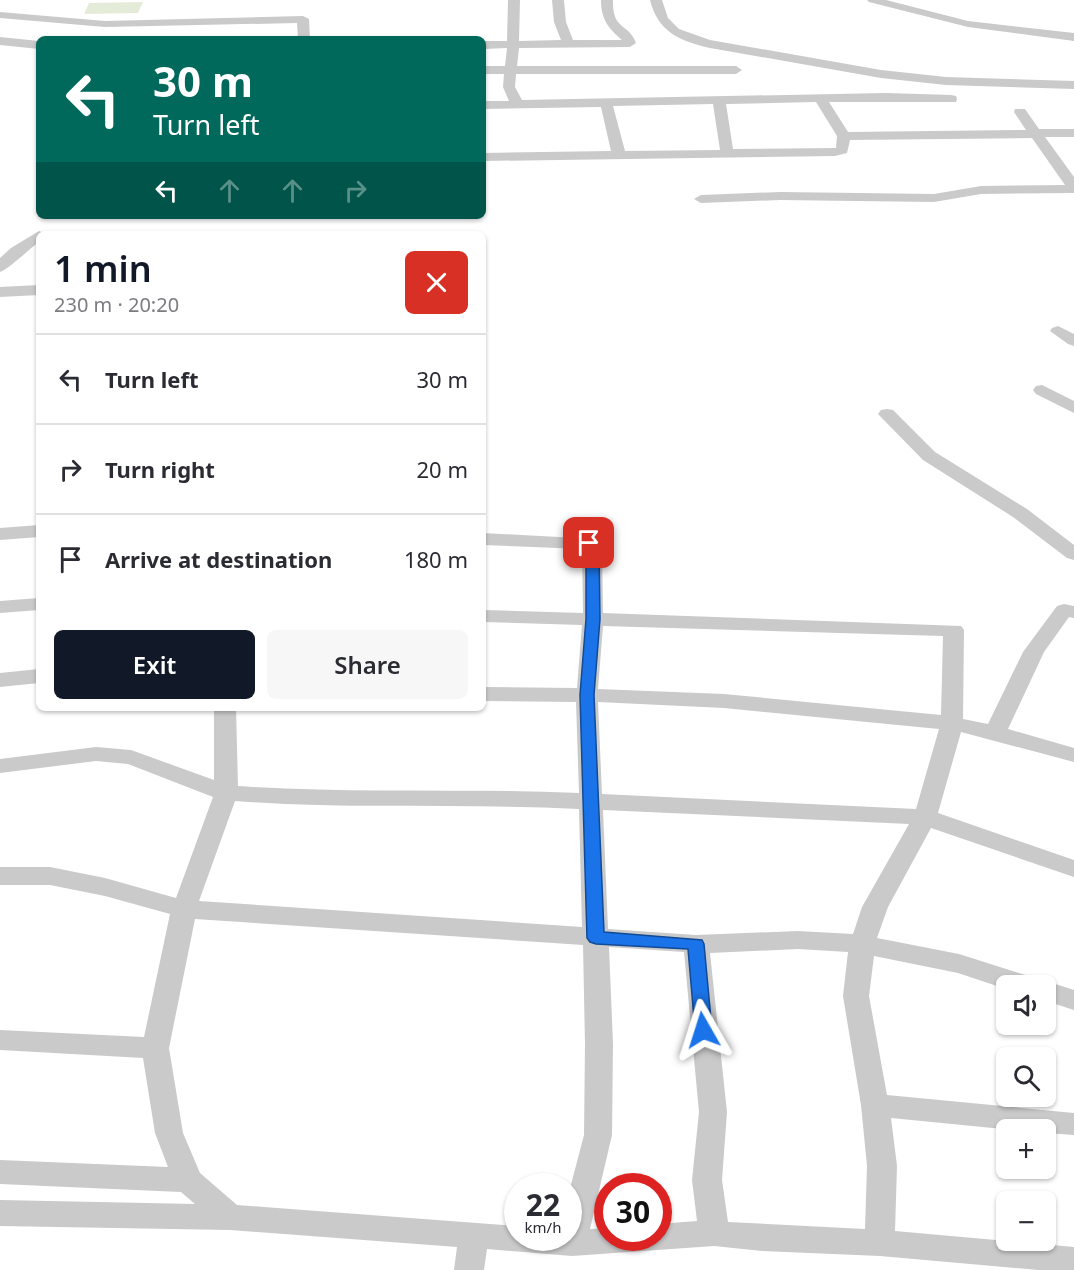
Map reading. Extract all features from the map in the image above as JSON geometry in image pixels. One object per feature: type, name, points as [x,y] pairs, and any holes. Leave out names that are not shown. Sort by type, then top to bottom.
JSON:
[{"type":"street","points":[[514,0],[509,87],[518,104]]},
{"type":"street","points":[[558,0],[560,22],[568,44]]},
{"type":"street","points":[[486,45],[630,43],[629,39],[614,27],[606,14],[607,0]]},
{"type":"street","points":[[656,0],[659,15],[672,30],[686,38],[710,44],[881,74],[946,81],[1074,85]]},
{"type":"street","points":[[873,0],[968,24],[1074,37]]},
{"type":"street","points":[[0,15],[105,24],[303,20],[304,36]]},
{"type":"street","points":[[99,36],[105,24]]},
{"type":"street","points":[[0,41],[36,45]]},
{"type":"street","points":[[486,70],[736,70]]},
{"type":"street","points":[[486,105],[820,98],[951,99]]},
{"type":"street","points":[[486,157],[835,152],[842,150],[844,136],[820,98]]},
{"type":"street","points":[[719,100],[727,154]]},
{"type":"street","points":[[606,102],[619,155]]},
{"type":"street","points":[[1020,112],[1074,188]]},
{"type":"street","points":[[844,136],[1074,133]]},
{"type":"street","points":[[701,199],[780,196],[934,198],[981,190],[1074,188]]},
{"type":"street","points":[[0,267],[16,251],[36,237]]},
{"type":"street","points":[[0,291],[36,290]]},
{"type":"street","points":[[1058,331],[1074,341]]},
{"type":"street","points":[[1042,390],[1074,408]]},
{"type":"street","points":[[887,414],[929,456],[1020,513],[1074,554]]},
{"type":"street","points":[[0,534],[36,531]]},
{"type":"street","points":[[486,538],[589,543],[592,547],[593,619],[587,695],[599,1044],[598,1136],[582,1202]]},
{"type":"street","points":[[0,607],[36,604]]},
{"type":"street","points":[[995,732],[1034,652],[1071,609]]},
{"type":"street","points":[[486,616],[953,629],[952,723],[925,817],[875,907],[862,944],[856,996],[875,1105],[882,1166],[880,1243]]},
{"type":"street","points":[[0,680],[36,676]]},
{"type":"street","points":[[486,694],[587,695],[724,701],[952,723],[995,732],[1074,755]]},
{"type":"street","points":[[225,711],[226,793],[184,909],[155,1048],[169,1133],[188,1180],[230,1217]]},
{"type":"street","points":[[0,766],[96,754],[131,758],[226,793],[281,797],[519,798],[925,817],[1074,869]]},
{"type":"street","points":[[0,876],[50,876],[105,887],[184,909],[696,944],[798,940],[862,944],[959,964],[996,976]]},
{"type":"street","points":[[696,944],[713,1112],[707,1180],[714,1233]]},
{"type":"street","points":[[1056,994],[1074,1000]]},
{"type":"street","points":[[0,1040],[155,1048]]},
{"type":"street","points":[[875,1105],[1074,1124]]},
{"type":"street","points":[[0,1172],[188,1180]]},
{"type":"street","points":[[0,1213],[230,1217],[504,1238]]},
{"type":"street","points":[[672,1236],[714,1233],[762,1238],[880,1243],[1074,1260]]},
{"type":"street","points":[[469,1270],[474,1236]]},
{"type":"green space","points":[[143,2],[138,13],[84,14],[89,3]]},
{"type":"route","points":[[589,543],[592,547],[593,619],[587,695],[596,938],[696,944],[703,1030]]}]
